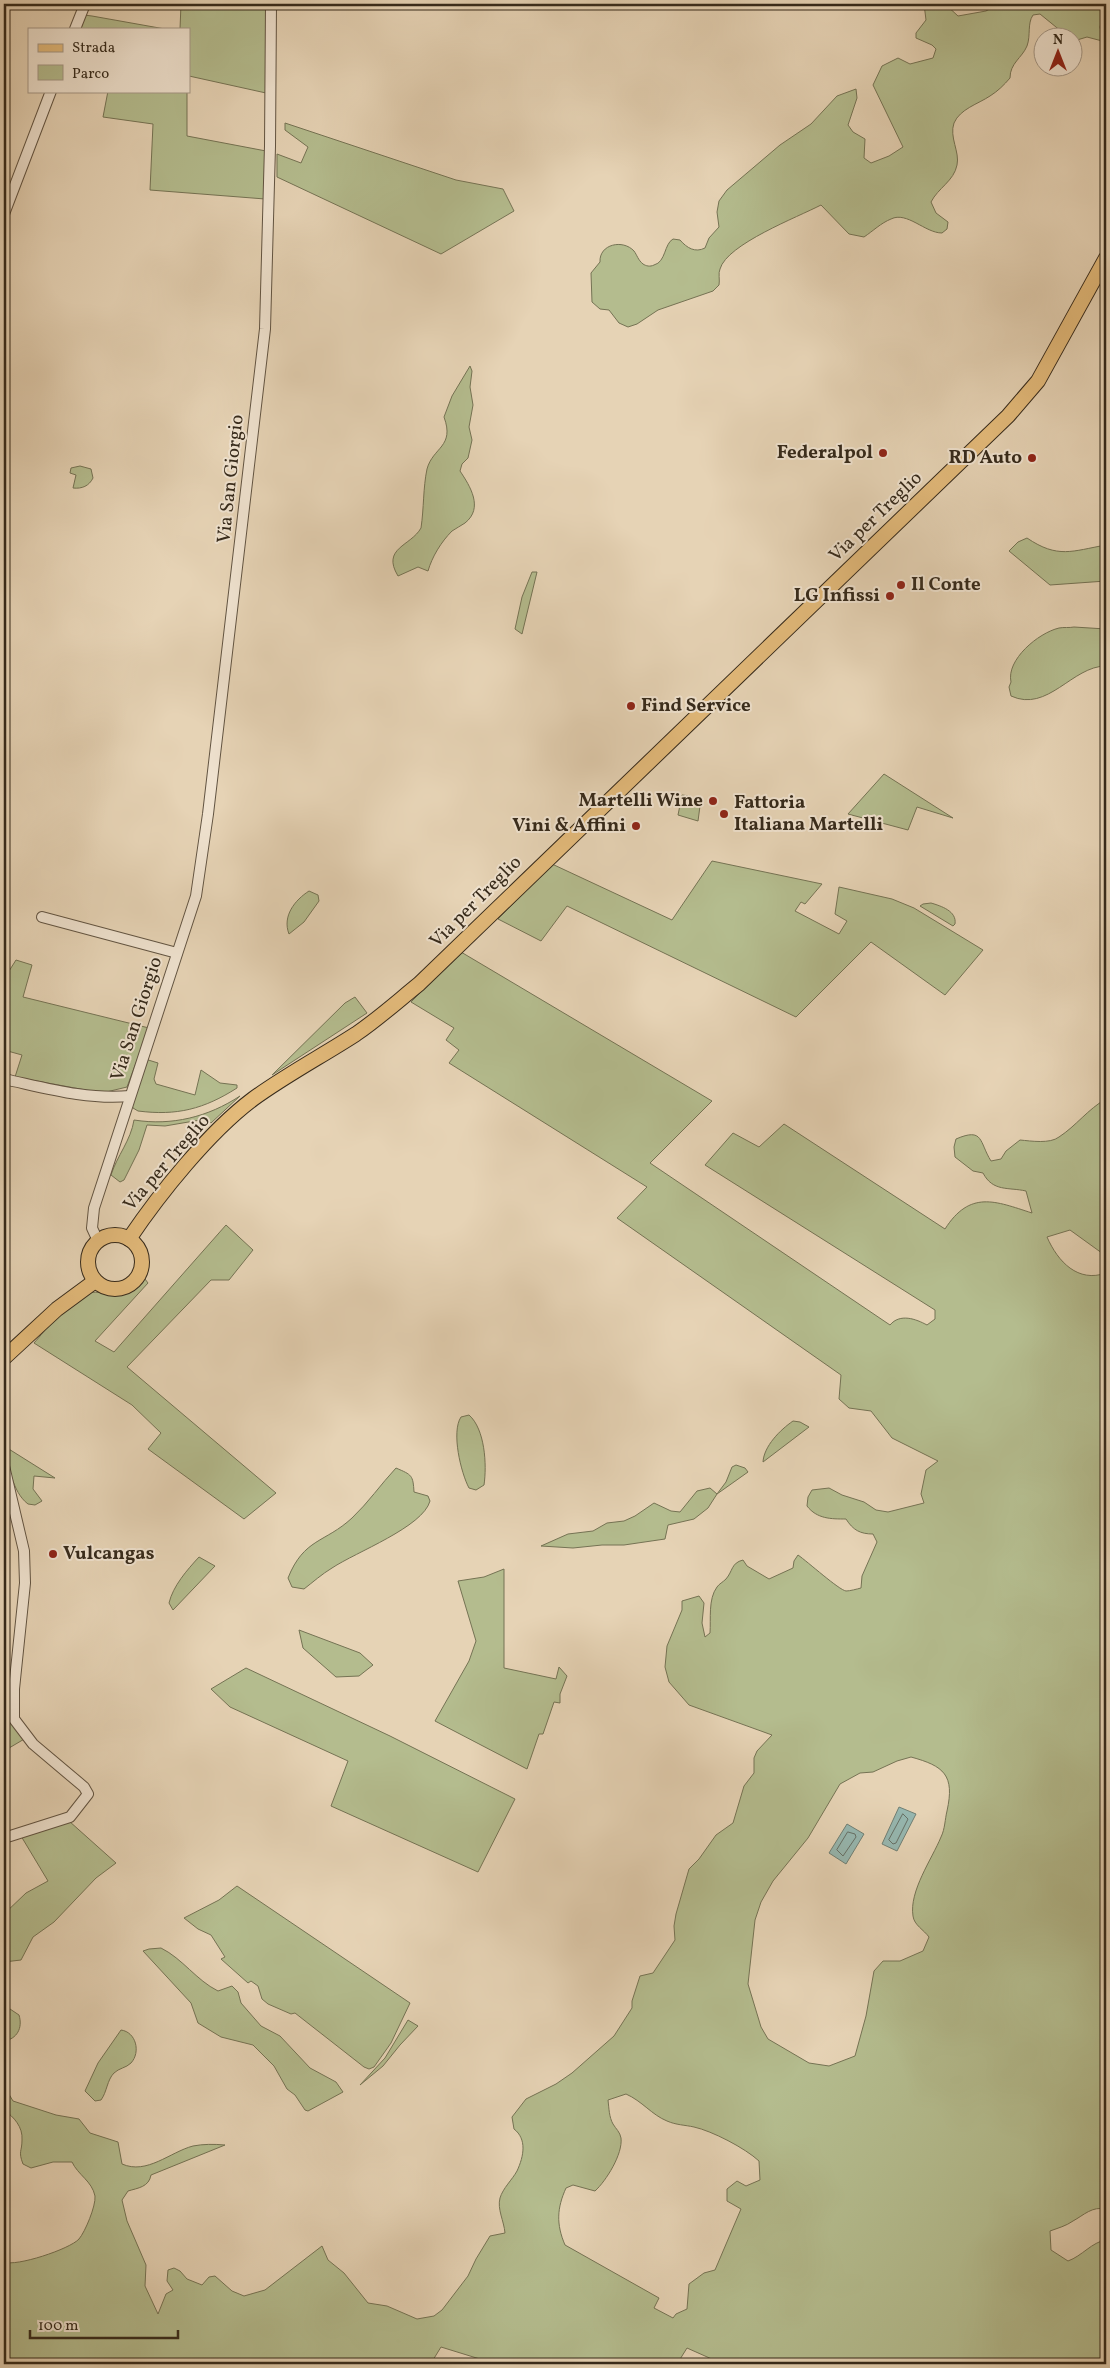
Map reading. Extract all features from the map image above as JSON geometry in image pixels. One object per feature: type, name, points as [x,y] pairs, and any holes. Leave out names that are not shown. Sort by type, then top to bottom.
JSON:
[{"type":"main road","name":"Via per Treglio","points":[[129,1239],[147,1212],[224,1125],[253,1099],[366,1027],[419,984],[1008,416],[1038,381],[1106,258]]},
{"type":"main road","points":[[110,1235],[129,1239],[136,1244],[142,1259],[139,1276],[127,1287],[119,1289],[102,1286],[96,1282],[87,1264],[90,1251],[98,1241],[110,1235]]},
{"type":"main road","points":[[4,1358],[57,1309],[96,1282]]},
{"type":"street","points":[[75,28],[85,4]]},
{"type":"street","name":"Via San Giorgio","points":[[98,1241],[92,1228],[92,1219],[124,1113],[196,896],[208,814],[265,329],[270,146],[271,4]]},
{"type":"street","points":[[4,214],[51,92]]},
{"type":"street","name":"Via San Giorgio","points":[[42,917],[177,953]]},
{"type":"street","name":"Via San Giorgio","points":[[4,1080],[85,1096],[107,1098],[130,1096]]},
{"type":"street","points":[[4,1466],[24,1551],[24,1583],[14,1689],[14,1719],[33,1744],[84,1787],[88,1794],[70,1817],[4,1838]]},
{"type":"green space","points":[[181,4],[267,4],[266,93],[190,76],[190,28],[180,28]]},
{"type":"green space","points":[[924,4],[945,4],[958,16],[986,11],[998,4],[1106,4],[1100,27],[1101,32],[1106,34],[1106,42],[1087,37],[1082,38],[1082,28],[1057,28],[1040,14],[1033,15],[1030,22],[1027,46],[1014,64],[1010,78],[993,94],[960,114],[954,123],[953,134],[958,160],[957,165],[953,176],[931,202],[936,213],[948,222],[947,229],[942,233],[929,230],[910,220],[897,217],[884,223],[864,237],[849,234],[821,205],[764,232],[736,250],[725,260],[719,272],[719,285],[713,291],[658,310],[637,324],[628,327],[619,323],[609,310],[600,309],[592,302],[591,273],[600,262],[603,251],[607,247],[618,244],[629,247],[641,262],[650,266],[661,260],[670,241],[673,239],[680,240],[695,250],[705,248],[709,238],[719,227],[717,212],[719,201],[727,190],[780,145],[811,124],[837,96],[856,89],[857,98],[848,125],[853,132],[865,139],[864,158],[871,163],[889,156],[903,147],[873,85],[882,66],[898,58],[910,64],[933,58],[936,49],[932,45],[916,38],[916,33],[926,20]]},
{"type":"green space","points":[[84,15],[159,28],[79,28]]},
{"type":"green space","points":[[108,92],[187,92],[187,136],[266,151],[265,199],[150,190],[153,124],[103,117]]},
{"type":"green space","points":[[285,123],[456,180],[503,189],[514,211],[441,254],[277,177],[277,154],[301,163],[308,147],[285,130]]},
{"type":"green space","points":[[470,366],[472,371],[470,387],[473,405],[469,427],[472,440],[468,458],[462,464],[460,471],[471,490],[474,511],[465,523],[452,531],[444,540],[434,555],[428,571],[418,567],[398,576],[394,567],[393,559],[395,553],[421,528],[427,469],[445,441],[447,427],[444,417],[452,396]]},
{"type":"green space","points":[[80,466],[91,469],[93,478],[85,486],[73,488],[76,475],[70,473],[71,468]]},
{"type":"green space","points":[[1027,538],[1048,549],[1065,552],[1106,545],[1106,581],[1050,585],[1009,551],[1018,542]]},
{"type":"green space","points":[[532,572],[537,572],[522,634],[515,629],[522,597]]},
{"type":"green space","points":[[1059,628],[1106,629],[1106,666],[1082,673],[1048,694],[1037,698],[1024,700],[1011,696],[1009,687],[1013,665],[1025,649],[1042,635]]},
{"type":"green space","points":[[884,774],[953,818],[917,807],[908,830],[848,814]]},
{"type":"green space","points":[[682,795],[690,796],[690,802],[700,806],[698,821],[678,815]]},
{"type":"green space","points":[[712,861],[822,884],[805,904],[801,902],[795,911],[839,934],[847,921],[835,914],[839,887],[892,899],[914,908],[983,950],[945,995],[871,942],[796,1017],[567,906],[541,941],[498,919],[552,864],[672,920]]},
{"type":"green space","points":[[309,891],[318,895],[319,901],[304,922],[289,934],[287,921],[291,909]]},
{"type":"green space","points":[[931,903],[951,912],[955,919],[955,924],[953,926],[920,906]]},
{"type":"green space","points":[[461,952],[712,1101],[650,1163],[890,1325],[898,1319],[908,1318],[927,1325],[935,1319],[935,1310],[705,1165],[733,1133],[759,1147],[784,1124],[945,1229],[964,1208],[984,1202],[1006,1205],[1032,1213],[1026,1191],[996,1186],[983,1173],[973,1171],[955,1157],[954,1147],[956,1139],[965,1136],[976,1136],[980,1138],[991,1161],[1001,1159],[1006,1151],[1020,1140],[1040,1142],[1055,1139],[1106,1099],[1106,1256],[1070,1230],[1047,1237],[1063,1262],[1078,1273],[1096,1275],[1106,1273],[1106,2209],[1092,2210],[1068,2224],[1050,2231],[1051,2250],[1068,2261],[1096,2243],[1106,2240],[1106,2364],[723,2364],[687,2348],[677,2364],[496,2364],[441,2347],[433,2360],[433,2364],[4,2364],[4,2262],[31,2260],[74,2243],[79,2239],[87,2225],[94,2206],[95,2196],[91,2186],[72,2162],[53,2162],[31,2168],[23,2164],[20,2154],[22,2135],[14,2119],[4,2110],[4,2086],[13,2101],[56,2115],[79,2119],[90,2133],[118,2142],[122,2164],[131,2167],[149,2165],[193,2146],[225,2145],[151,2175],[145,2185],[128,2191],[122,2200],[127,2221],[146,2265],[145,2286],[158,2314],[166,2294],[173,2290],[167,2281],[168,2270],[174,2268],[180,2271],[187,2279],[202,2285],[209,2277],[215,2276],[232,2291],[244,2296],[265,2290],[322,2246],[328,2260],[344,2273],[368,2303],[387,2306],[417,2319],[434,2316],[442,2310],[468,2276],[490,2236],[505,2233],[499,2202],[503,2191],[517,2171],[523,2154],[523,2143],[514,2129],[512,2117],[526,2099],[556,2084],[572,2073],[614,2036],[632,2008],[632,2001],[640,1976],[653,1973],[675,1940],[674,1926],[676,1914],[689,1869],[699,1859],[716,1835],[733,1823],[744,1786],[754,1773],[754,1758],[757,1751],[772,1735],[689,1705],[669,1682],[665,1667],[667,1646],[682,1610],[682,1601],[699,1596],[704,1603],[702,1623],[705,1637],[710,1633],[711,1603],[714,1592],[739,1561],[743,1560],[747,1566],[769,1579],[793,1568],[794,1561],[798,1555],[842,1589],[848,1591],[861,1588],[862,1576],[877,1542],[873,1534],[857,1531],[846,1519],[835,1519],[815,1514],[807,1506],[808,1497],[812,1490],[829,1488],[842,1495],[864,1502],[876,1510],[888,1512],[924,1503],[921,1494],[926,1470],[938,1461],[892,1438],[871,1411],[849,1408],[839,1399],[841,1375],[617,1218],[647,1187],[449,1063],[459,1050],[446,1040],[454,1028],[411,1002]],"holes":[[[911,1757],[932,1764],[939,1769],[948,1780],[949,1789],[943,1831],[914,1896],[913,1916],[915,1922],[929,1937],[923,1951],[900,1961],[883,1961],[874,1971],[866,2016],[855,2056],[829,2066],[809,2063],[768,2039],[761,2027],[748,1984],[755,1920],[761,1902],[773,1881],[808,1838],[840,1784],[860,1773],[873,1772]],[[626,2094],[662,2118],[719,2136],[759,2161],[760,2180],[746,2186],[737,2181],[727,2189],[727,2201],[741,2209],[715,2270],[704,2273],[689,2284],[687,2309],[676,2314],[673,2318],[654,2308],[659,2298],[565,2245],[560,2230],[559,2209],[566,2188],[573,2185],[595,2191],[609,2174],[617,2159],[621,2138],[613,2124],[608,2100]]]},
{"type":"green space","points":[[16,960],[32,965],[23,997],[149,1028],[127,1087],[102,1093],[15,1077],[22,1055],[4,1050],[4,979]]},
{"type":"green space","points":[[355,997],[367,1013],[272,1075],[345,1003]]},
{"type":"green space","points":[[145,1059],[158,1063],[154,1079],[156,1084],[195,1095],[201,1070],[220,1083],[237,1085],[237,1088],[213,1101],[190,1109],[165,1112],[138,1111],[133,1108],[131,1102]]},
{"type":"green space","points":[[240,1096],[211,1123],[206,1119],[165,1126],[147,1125],[139,1150],[124,1180],[120,1182],[111,1175],[130,1134],[134,1120],[148,1122],[176,1121],[215,1109]]},
{"type":"green space","points":[[226,1225],[253,1250],[229,1280],[211,1280],[127,1367],[276,1493],[244,1519],[148,1449],[161,1433],[132,1405],[34,1343],[61,1311],[77,1297],[95,1292],[127,1293],[145,1279],[148,1283],[95,1341],[114,1352]]},
{"type":"green space","points":[[469,1415],[479,1429],[485,1458],[484,1485],[476,1490],[469,1488],[466,1481],[460,1463],[457,1442],[458,1424],[461,1417]]},
{"type":"green space","points":[[793,1421],[800,1422],[809,1427],[763,1462],[766,1450],[770,1444]]},
{"type":"green space","points":[[4,1446],[55,1478],[34,1476],[33,1489],[42,1501],[35,1505],[28,1504],[18,1493]]},
{"type":"green space","points":[[736,1465],[745,1468],[748,1472],[717,1494],[726,1482],[732,1467]]},
{"type":"green space","points":[[396,1468],[411,1476],[414,1492],[428,1496],[430,1501],[425,1511],[402,1529],[332,1568],[304,1589],[292,1587],[288,1578],[301,1555],[316,1542],[352,1518]]},
{"type":"green space","points":[[710,1488],[717,1494],[708,1508],[694,1519],[668,1525],[665,1539],[624,1545],[573,1548],[541,1546],[568,1534],[593,1531],[607,1523],[624,1521],[654,1503],[671,1511],[680,1512],[697,1491]]},
{"type":"green space","points":[[199,1557],[215,1566],[173,1610],[169,1603],[174,1590]]},
{"type":"green space","points":[[504,1569],[504,1668],[556,1679],[559,1667],[567,1676],[560,1694],[560,1703],[554,1702],[543,1734],[539,1734],[527,1769],[435,1721],[469,1661],[476,1641],[458,1581],[484,1577]]},
{"type":"green space","points":[[299,1630],[360,1653],[373,1665],[359,1676],[336,1677],[303,1648]]},
{"type":"green space","points":[[246,1668],[390,1736],[515,1799],[478,1872],[331,1806],[348,1761],[230,1707],[211,1689]]},
{"type":"green space","points":[[12,1671],[11,1703],[26,1738],[4,1751],[4,1691]]},
{"type":"green space","points":[[69,1821],[116,1863],[96,1878],[54,1922],[33,1937],[21,1960],[4,1962],[4,1914],[26,1893],[48,1881],[21,1836]]},
{"type":"green space","points":[[237,1886],[410,2003],[391,2043],[374,2067],[369,2069],[364,2067],[295,2013],[291,2014],[268,2004],[262,1999],[258,1986],[251,1981],[248,1983],[221,1959],[225,1957],[211,1935],[198,1929],[184,1918],[219,1900]]},
{"type":"green space","points":[[161,1948],[218,1991],[232,1986],[238,1992],[241,2003],[261,2026],[280,2036],[310,2068],[336,2082],[343,2092],[308,2111],[305,2110],[295,2095],[287,2089],[274,2066],[253,2045],[221,2037],[198,2023],[191,2003],[143,1951]]},
{"type":"green space","points":[[10,2009],[19,2015],[20,2024],[16,2035],[4,2041],[4,2010]]},
{"type":"green space","points":[[408,2020],[418,2026],[383,2066],[360,2085],[385,2058]]},
{"type":"green space","points":[[121,2030],[130,2034],[133,2038],[136,2048],[134,2059],[129,2065],[114,2073],[101,2100],[95,2101],[85,2091],[98,2063]]},
{"type":"water","points":[[899,1807],[916,1814],[897,1851],[882,1844]]},
{"type":"water","points":[[847,1824],[864,1834],[846,1864],[829,1853]]},
{"type":"place","name":"Federalpol","points":[[883,453]]},
{"type":"place","name":"RD Auto","points":[[1032,458]]},
{"type":"place","name":"Il Conte","points":[[901,585]]},
{"type":"place","name":"LG Infissi","points":[[890,596]]},
{"type":"place","name":"Find Service","points":[[631,706]]},
{"type":"place","name":"Martelli Wine","points":[[713,801]]},
{"type":"place","name":"Fattoria Italiana Martelli","points":[[724,814]]},
{"type":"place","name":"Vini & Affini","points":[[636,826]]},
{"type":"place","name":"Vulcangas","points":[[53,1554]]}]
